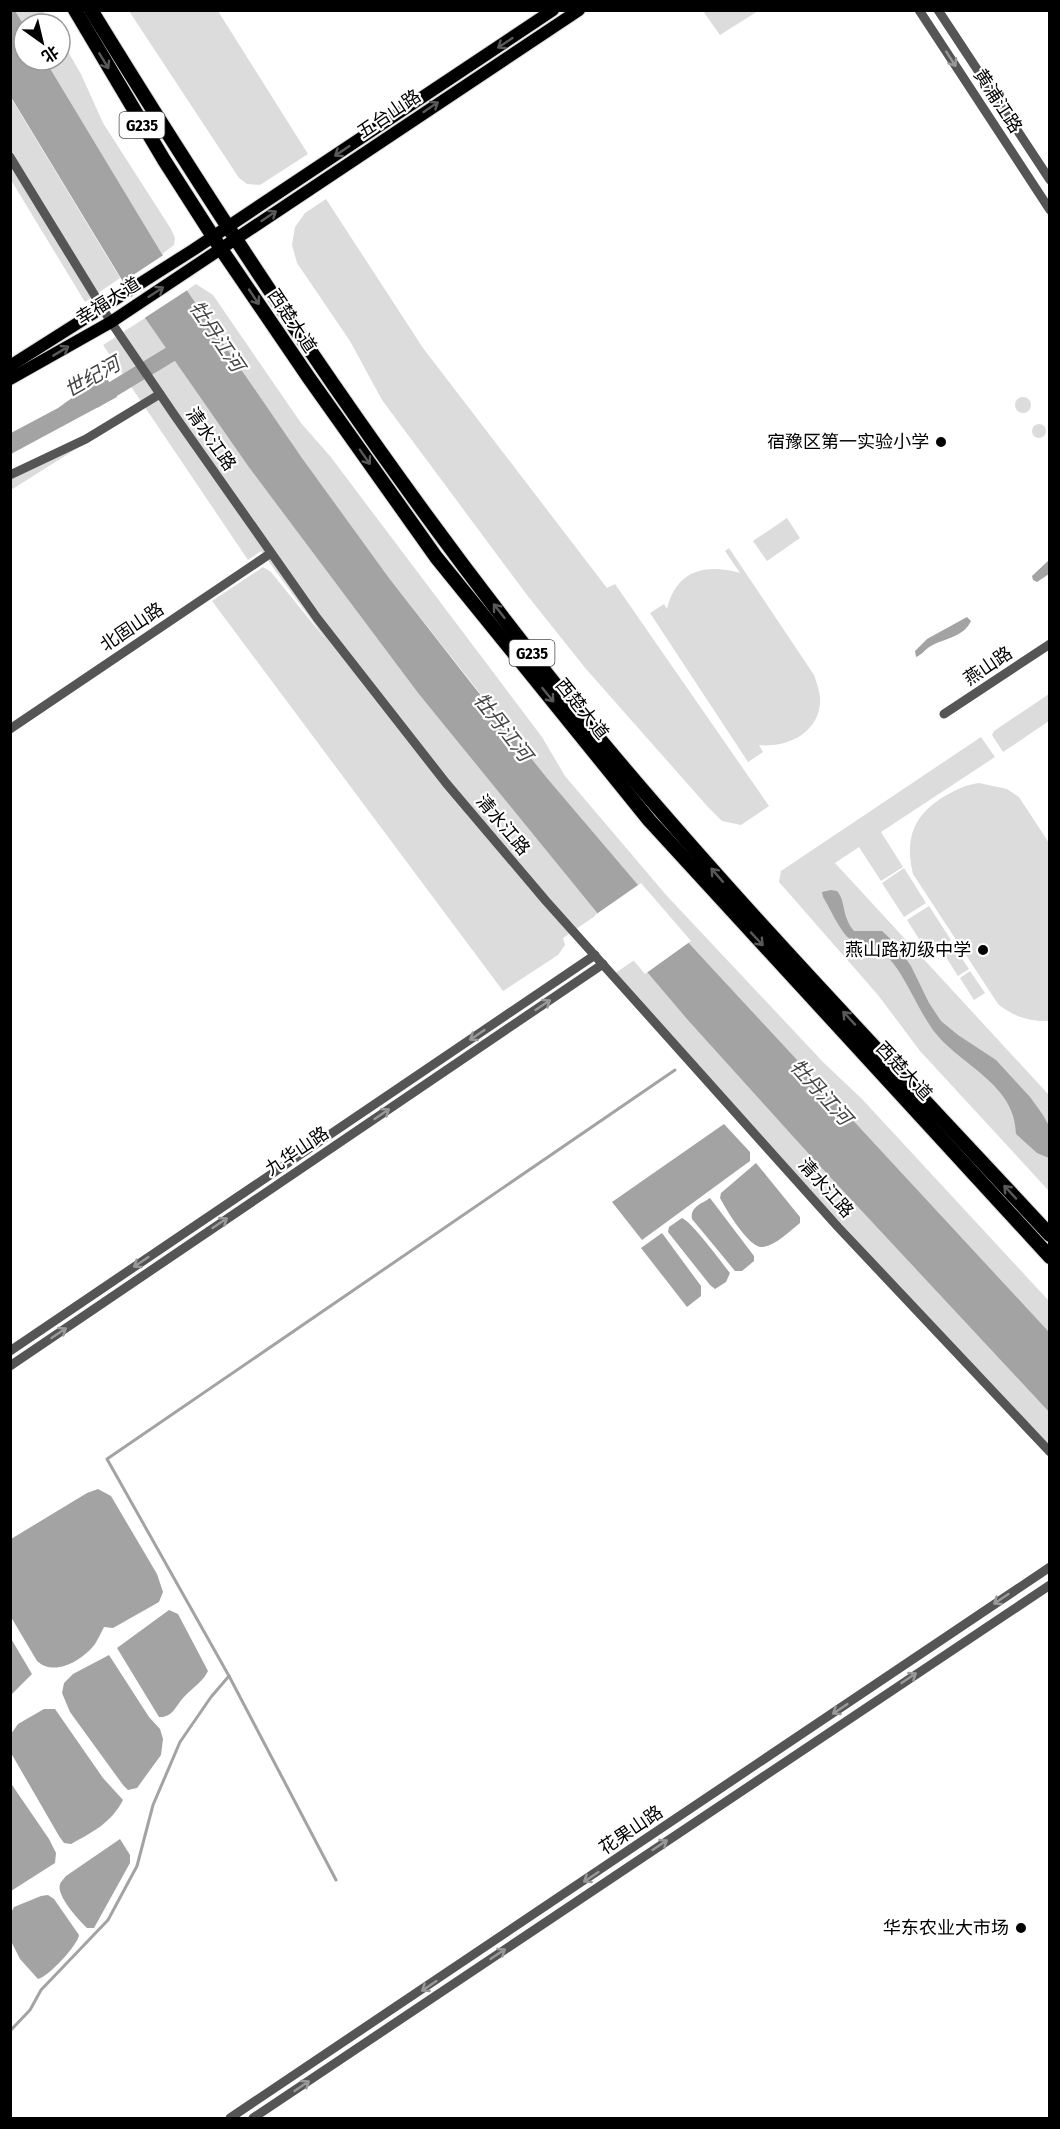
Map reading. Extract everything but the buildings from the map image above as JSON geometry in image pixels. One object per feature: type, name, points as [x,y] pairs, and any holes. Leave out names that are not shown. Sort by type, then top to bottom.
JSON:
[{"type":"highway","name":"西楚大道","points":[[75,10],[164,160],[213,237],[309,378],[436,557],[649,820],[1050,1257]]},
{"type":"highway","name":"西楚大道","points":[[91,10],[176,148],[354,416],[420,508],[600,739],[727,886],[1050,1235]]},
{"type":"main road","name":"五台山路","points":[[213,237],[553,10]]},
{"type":"main road","name":"五台山路","points":[[221,249],[579,10]]},
{"type":"main road","name":"幸福大道","points":[[10,366],[213,237]]},
{"type":"main road","name":"幸福大道","points":[[10,379],[111,322],[221,249]]},
{"type":"street","name":"黄浦江路","points":[[919,10],[1050,210]]},
{"type":"street","name":"黄浦江路","points":[[938,10],[1050,180]]},
{"type":"street","name":"清水江路","points":[[10,157],[111,322],[157,391],[317,618],[446,783],[595,955],[838,1227],[1050,1452]]},
{"type":"street","points":[[10,475],[86,439],[157,391]]},
{"type":"street","name":"北固山路","points":[[10,729],[271,553]]},
{"type":"street","name":"燕山路","points":[[944,714],[1050,644]]},
{"type":"street","name":"九华山路","points":[[10,1351],[595,955]]},
{"type":"street","name":"九华山路","points":[[10,1366],[603,964]]},
{"type":"street","name":"花果山路","points":[[230,2118],[1050,1567]]},
{"type":"street","name":"花果山路","points":[[253,2118],[1050,1585]]},
{"type":"shaded area","points":[[15,11],[44,12],[16,12]]},
{"type":"shaded area","points":[[129,11],[218,11],[308,154],[260,185],[247,184],[239,178]]},
{"type":"shaded area","points":[[703,11],[758,11],[720,35]]},
{"type":"shaded area","points":[[72,59],[103,123],[171,229],[175,238],[174,245],[162,254],[52,72],[72,72]]},
{"type":"shaded area","points":[[11,98],[120,278],[85,302],[11,180]]},
{"type":"shaded area","points":[[326,199],[423,348],[607,588],[615,584],[769,806],[741,825],[722,821],[708,807],[586,669],[527,595],[382,400],[350,341],[297,263],[292,245],[295,227],[305,213]]},
{"type":"shaded area","points":[[196,284],[213,295],[301,423],[330,456],[542,737],[565,776],[667,896],[824,1063],[862,1099],[1049,1301],[1049,1332],[673,926],[547,778],[389,578],[302,458],[187,290]]},
{"type":"shaded area","points":[[145,318],[248,466],[418,693],[598,914],[563,938],[565,945],[558,955],[503,991],[212,601],[263,567],[271,572],[326,640],[261,551],[248,560],[103,345]]},
{"type":"shaded area","points":[[1023,397],[1029,399],[1031,405],[1029,411],[1023,413],[1017,411],[1015,405],[1017,399]]},
{"type":"shaded area","points":[[138,410],[11,490],[11,478]]},
{"type":"shaded area","points":[[1036,424],[1042,424],[1046,431],[1042,438],[1036,438],[1032,434],[1032,428]]},
{"type":"shaded area","points":[[787,518],[800,538],[767,561],[753,541]]},
{"type":"shaded area","points":[[729,548],[814,675],[820,697],[818,714],[806,731],[780,744],[759,745],[763,752],[748,762],[650,613],[664,604],[667,609],[677,586],[694,573],[716,569],[740,573],[725,551]]},
{"type":"shaded area","points":[[1049,694],[1049,721],[1003,752],[992,735],[994,731]]},
{"type":"shaded area","points":[[981,737],[995,757],[881,832],[903,867],[881,881],[859,847],[835,863],[1049,1095],[1049,1191],[920,1051],[878,995],[779,882],[781,871]]},
{"type":"shaded area","points":[[979,783],[1007,789],[1019,797],[1049,843],[1049,1021],[1022,1017],[998,1004],[913,874],[910,851],[917,822],[930,806],[949,793]]},
{"type":"shaded area","points":[[904,868],[926,903],[904,917],[882,883]]},
{"type":"shaded area","points":[[929,906],[951,940],[929,955],[907,920]]},
{"type":"shaded area","points":[[954,947],[969,969],[958,976],[944,954]]},
{"type":"shaded area","points":[[636,959],[817,1163],[1049,1412],[1049,1445],[870,1255],[614,974]]},
{"type":"shaded area","points":[[970,971],[985,993],[974,1000],[960,978]]},
{"type":"water","name":"牡丹江河","points":[[11,11],[15,11],[12,12],[12,72],[52,72],[162,254],[302,458],[389,578],[471,683],[547,778],[673,926],[1049,1332],[1049,1412],[817,1163],[687,1019],[598,914],[418,693],[248,466],[145,318],[11,97]]},
{"type":"water","points":[[107,378],[117,397],[11,454],[11,433],[58,408],[90,385]]},
{"type":"water","points":[[1049,560],[1049,574],[1037,582],[1033,580],[1032,576]]},
{"type":"water","points":[[967,617],[971,621],[964,631],[931,646],[916,657],[915,651],[927,639]]},
{"type":"water","points":[[837,891],[840,895],[847,920],[854,931],[882,931],[896,944],[911,966],[929,1003],[941,1021],[996,1060],[1030,1097],[1049,1126],[1049,1158],[1037,1153],[1016,1134],[1013,1116],[1006,1101],[984,1076],[944,1043],[933,1030],[893,963],[877,951],[846,936],[823,897],[822,892]]},
{"type":"water","points":[[724,1124],[750,1152],[750,1161],[642,1240],[612,1202]]},
{"type":"water","points":[[756,1163],[800,1217],[800,1223],[787,1234],[773,1244],[763,1247],[751,1242],[720,1198],[721,1193]]},
{"type":"water","points":[[710,1198],[754,1256],[754,1261],[742,1271],[735,1271],[692,1219],[694,1209]]},
{"type":"water","points":[[682,1218],[699,1234],[730,1273],[726,1282],[715,1289],[668,1232],[669,1227]]},
{"type":"water","points":[[662,1233],[701,1286],[701,1296],[687,1307],[641,1248]]},
{"type":"water","points":[[98,1489],[111,1496],[157,1574],[163,1592],[159,1602],[113,1628],[104,1627],[95,1644],[75,1661],[59,1667],[44,1666],[37,1661],[11,1617],[11,1539],[87,1493]]},
{"type":"water","points":[[169,1610],[178,1614],[208,1671],[171,1713],[159,1717],[117,1648]]},
{"type":"water","points":[[10,1637],[32,1674],[11,1695],[10,1695]]},
{"type":"water","points":[[109,1655],[149,1717],[160,1729],[163,1739],[161,1755],[137,1788],[128,1790],[70,1712],[62,1693],[64,1683],[73,1674]]},
{"type":"water","points":[[44,1709],[55,1709],[103,1778],[123,1800],[107,1821],[71,1844],[64,1843],[59,1836],[11,1753],[11,1734],[18,1724]]},
{"type":"water","points":[[10,1782],[56,1853],[55,1863],[11,1891]]},
{"type":"water","points":[[120,1839],[130,1855],[130,1863],[94,1928],[87,1928],[61,1895],[60,1884],[66,1876]]},
{"type":"water","points":[[48,1895],[54,1899],[79,1935],[74,1946],[62,1960],[38,1979],[20,1959],[12,1943],[11,1913],[14,1907]]},
{"type":"pier","points":[[165,254],[189,289],[143,319],[121,283]]},
{"type":"pier","points":[[641,883],[691,941],[645,974],[595,915]]},
{"type":"waterway","name":"世纪河","points":[[95,400],[189,343]]},
{"type":"waterway","points":[[336,1880],[229,1676],[107,1459],[675,1070]]},
{"type":"waterway","points":[[10,2031],[30,2010],[41,1990],[108,1920],[137,1866],[153,1805],[180,1742],[211,1697],[229,1676]]},
{"type":"place","name":"宿豫区第一实验小学","points":[[941,442]]},
{"type":"place","name":"燕山路初级中学","points":[[983,950]]},
{"type":"place","name":"华东农业大市场","points":[[1021,1928]]}]
